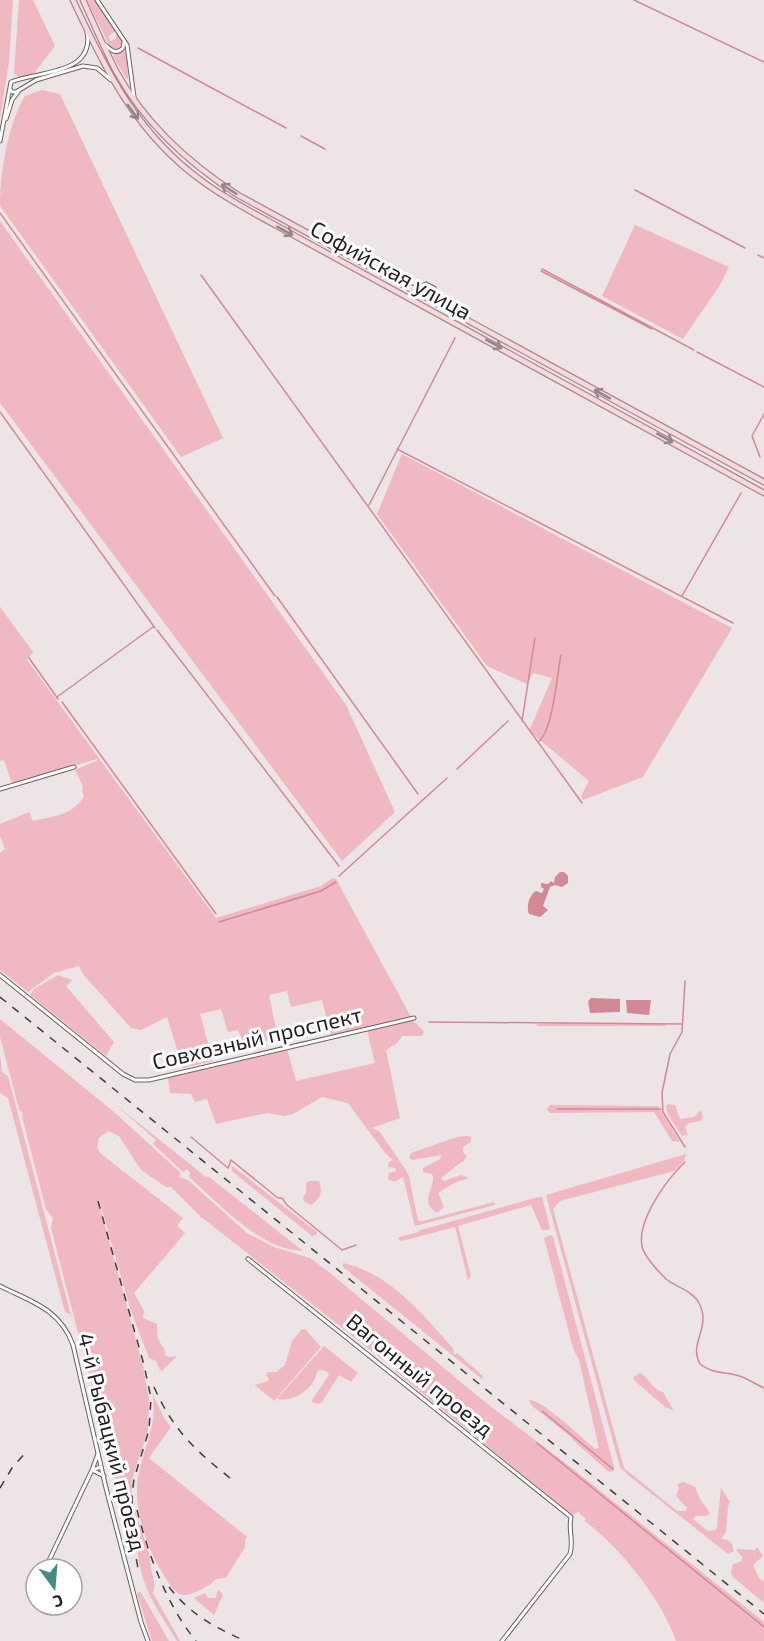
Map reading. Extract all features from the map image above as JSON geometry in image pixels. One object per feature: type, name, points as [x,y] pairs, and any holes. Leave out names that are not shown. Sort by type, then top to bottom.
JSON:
[{"type":"main road","name":"Софийская улица","points":[[73,0],[112,81],[134,114],[155,140],[202,181],[231,201],[764,493]]},
{"type":"main road","name":"Софийская улица","points":[[84,0],[116,71],[136,102],[160,133],[211,177],[238,195],[764,482]]},
{"type":"street","points":[[97,0],[124,38],[136,102]]},
{"type":"street","points":[[0,141],[11,82],[25,80],[80,61],[88,44],[84,25]]},
{"type":"street","points":[[103,44],[112,51],[122,50],[124,43],[118,30]]},
{"type":"street","points":[[9,88],[14,93],[36,80],[83,66],[98,68],[112,81]]},
{"type":"street","points":[[2,129],[12,100],[20,89]]},
{"type":"street","points":[[390,278],[412,288],[426,284],[434,288],[435,299],[454,313]]},
{"type":"street","points":[[0,789],[74,767]]},
{"type":"street","name":"Совхозный проспект","points":[[0,975],[123,1074],[135,1080],[149,1080],[414,1018]]},
{"type":"street","name":"Вагонный проезд","points":[[248,1259],[571,1517],[569,1530],[572,1547],[568,1558],[502,1641]]},
{"type":"street","name":"4-й Рыбацкий проезд","points":[[0,1286],[48,1310],[66,1328],[73,1345],[135,1602],[148,1641]]},
{"type":"street","points":[[51,1557],[99,1452]]},
{"type":"street","points":[[92,1470],[101,1467]]},
{"type":"street","points":[[92,1470],[104,1476]]},
{"type":"shaded area","points":[[0,0],[13,0],[9,61],[0,119]]},
{"type":"shaded area","points":[[19,0],[33,0],[55,46],[32,76],[20,79],[14,73]]},
{"type":"shaded area","points":[[87,0],[95,0],[116,31],[108,36],[111,41],[116,39],[116,34],[121,38],[120,49],[110,47]]},
{"type":"shaded area","points":[[124,51],[127,54],[127,80],[113,56]]},
{"type":"shaded area","points":[[42,90],[60,94],[223,438],[181,457],[0,206],[3,164],[14,120],[25,96]]},
{"type":"shaded area","points":[[0,221],[346,705],[395,812],[342,861],[0,403]]},
{"type":"shaded area","points":[[635,225],[729,267],[720,285],[683,339],[602,296]]},
{"type":"shaded area","points":[[402,454],[732,628],[643,777],[583,800],[581,796],[589,781],[529,731],[552,678],[533,673],[527,684],[487,666],[377,514]]},
{"type":"shaded area","points":[[0,607],[33,652],[27,660],[216,918],[321,886],[333,878],[336,879],[411,1017],[331,1035],[322,1000],[291,1007],[287,991],[269,995],[276,1029],[270,1031],[271,1040],[245,1046],[238,1030],[228,1032],[221,1009],[200,1014],[213,1061],[183,1068],[167,1017],[141,1030],[131,1028],[83,974],[79,966],[54,973],[28,992],[0,970],[0,853],[5,849],[0,836],[0,824],[29,812],[33,821],[68,812],[84,797],[83,786],[75,770],[98,760],[12,784],[4,760],[0,761]]},
{"type":"shaded area","points":[[560,872],[568,876],[568,883],[562,887],[555,885],[550,887],[543,906],[548,910],[540,917],[529,914],[528,905],[532,895],[536,891],[542,893],[544,889],[541,883],[548,884],[551,881],[554,883],[555,877]]},
{"type":"shaded area","points":[[58,975],[72,980],[66,986],[114,1042],[106,1056],[30,995],[34,989]]},
{"type":"shaded area","points":[[591,998],[620,999],[620,1012],[590,1013],[588,1001]]},
{"type":"shaded area","points":[[626,1000],[651,1000],[649,1015],[627,1013]]},
{"type":"shaded area","points":[[0,1019],[114,1112],[181,1173],[179,1177],[188,1180],[247,1233],[274,1247],[310,1258],[330,1273],[480,1398],[573,1469],[764,1622],[764,1641],[676,1641],[661,1608],[638,1575],[599,1532],[585,1521],[585,1518],[578,1512],[572,1515],[395,1371],[396,1367],[385,1359],[383,1360],[200,1216],[171,1187],[166,1187],[141,1170],[119,1136],[108,1131],[99,1138],[97,1147],[100,1153],[183,1218],[177,1226],[185,1233],[134,1293],[144,1311],[143,1318],[157,1324],[158,1338],[165,1355],[177,1356],[162,1371],[156,1361],[149,1358],[131,1311],[98,1200],[143,1366],[149,1399],[148,1431],[132,1479],[130,1535],[51,1228],[53,1218],[46,1209],[22,1117],[23,1113],[19,1110],[0,1037]]},
{"type":"shaded area","points":[[410,1020],[424,1031],[422,1036],[402,1036],[396,1044],[386,1050],[400,1118],[372,1128],[380,1132],[409,1176],[418,1221],[494,1202],[495,1205],[415,1226],[403,1177],[395,1182],[388,1179],[389,1173],[396,1171],[395,1168],[388,1167],[389,1162],[393,1160],[385,1153],[348,1103],[322,1097],[293,1114],[284,1116],[267,1113],[216,1124],[207,1099],[195,1102],[191,1094],[170,1093],[168,1078],[287,1049],[296,1081],[375,1063],[367,1030]]},
{"type":"shaded area","points":[[536,1024],[665,1024],[666,1026],[538,1026]]},
{"type":"shaded area","points":[[0,1053],[2,1072],[8,1076],[73,1323],[70,1314],[65,1312],[8,1098],[0,1093]]},
{"type":"shaded area","points":[[668,1104],[675,1105],[680,1119],[694,1117],[701,1110],[703,1117],[701,1121],[689,1123],[685,1127],[688,1135],[682,1136],[667,1113]]},
{"type":"shaded area","points":[[116,1105],[303,1251],[287,1249],[272,1243],[242,1224],[189,1177],[190,1173],[187,1169],[183,1172],[153,1144],[156,1140]]},
{"type":"shaded area","points":[[550,1105],[658,1106],[680,1142],[672,1141],[654,1112],[550,1113],[547,1109]]},
{"type":"shaded area","points":[[457,1137],[471,1137],[471,1142],[463,1147],[463,1152],[467,1156],[441,1178],[444,1181],[461,1175],[469,1178],[454,1183],[438,1193],[444,1207],[437,1213],[431,1208],[428,1198],[433,1183],[432,1174],[423,1172],[423,1168],[440,1159],[442,1155],[412,1160],[409,1157],[411,1153]]},
{"type":"shaded area","points":[[686,1154],[684,1161],[674,1171],[560,1201],[553,1209],[624,1468],[677,1511],[686,1511],[687,1508],[676,1496],[679,1488],[677,1484],[684,1482],[695,1487],[710,1513],[707,1516],[696,1516],[693,1519],[708,1531],[717,1528],[721,1488],[730,1502],[726,1532],[721,1539],[728,1540],[732,1544],[734,1551],[728,1554],[620,1467],[546,1195]]},
{"type":"shaded area","points":[[231,1165],[317,1234],[312,1236],[232,1171]]},
{"type":"shaded area","points":[[319,1181],[321,1188],[319,1197],[311,1205],[304,1201],[303,1197],[306,1193],[306,1183]]},
{"type":"shaded area","points":[[542,1197],[543,1200],[550,1228],[548,1230],[542,1230],[531,1205],[458,1226],[471,1276],[468,1280],[455,1227],[402,1241],[398,1239],[421,1230]]},
{"type":"shaded area","points":[[550,1235],[553,1237],[614,1471],[609,1472],[531,1405],[529,1400],[535,1401],[562,1420],[595,1449],[599,1448],[579,1360],[573,1348],[544,1238]]},
{"type":"shaded area","points":[[343,1263],[376,1276],[404,1296],[453,1348],[454,1354],[457,1353],[483,1376],[482,1379],[343,1267]]},
{"type":"shaded area","points":[[302,1329],[305,1329],[321,1347],[274,1401],[255,1385],[268,1381],[266,1375],[268,1372],[276,1372],[285,1365],[292,1341]]},
{"type":"shaded area","points":[[324,1346],[358,1373],[351,1382],[339,1375],[322,1402],[318,1404],[312,1402],[329,1375],[326,1371],[321,1370],[317,1372],[308,1389],[302,1393],[290,1398],[277,1399]]},
{"type":"shaded area","points":[[640,1373],[656,1389],[663,1392],[674,1411],[665,1407],[635,1381],[633,1377]]},
{"type":"shaded area","points":[[152,1393],[171,1427],[149,1458],[247,1537],[245,1547],[226,1578],[216,1579],[188,1595],[181,1594],[169,1584],[152,1552],[139,1514],[138,1477],[152,1426],[154,1404]]},
{"type":"shaded area","points":[[134,1507],[150,1557],[153,1593],[180,1641],[177,1641],[158,1611],[143,1578],[137,1551]]},
{"type":"shaded area","points":[[757,1547],[763,1556],[753,1565],[759,1578],[764,1582],[764,1603],[731,1573],[733,1564],[740,1562],[743,1558],[737,1549],[755,1550]]},
{"type":"shaded area","points":[[219,1590],[223,1595],[214,1615],[194,1598],[205,1593],[208,1598],[216,1598]]},
{"type":"shaded area","points":[[140,1591],[169,1641],[152,1641],[137,1594]]},
{"type":"waterway","points":[[634,0],[764,62]]},
{"type":"waterway","points":[[138,48],[286,128]]},
{"type":"waterway","points":[[301,136],[325,149]]},
{"type":"waterway","points":[[635,190],[745,248]]},
{"type":"waterway","points":[[0,213],[275,596]]},
{"type":"waterway","points":[[758,255],[764,258]]},
{"type":"waterway","points":[[542,269],[694,350]]},
{"type":"waterway","points":[[541,271],[652,329]]},
{"type":"waterway","points":[[201,275],[582,803]]},
{"type":"waterway","points":[[369,505],[455,338]]},
{"type":"waterway","points":[[697,352],[764,387]]},
{"type":"waterway","points":[[0,412],[155,628]]},
{"type":"waterway","points":[[760,457],[752,436],[764,414]]},
{"type":"waterway","points":[[397,449],[733,623]]},
{"type":"waterway","points":[[682,596],[741,493]]},
{"type":"waterway","points":[[277,597],[418,794]]},
{"type":"waterway","points":[[57,697],[153,627]]},
{"type":"waterway","points":[[157,630],[339,866]]},
{"type":"waterway","points":[[522,721],[535,638]]},
{"type":"waterway","points":[[538,742],[543,736],[551,715],[561,655]]},
{"type":"waterway","points":[[29,658],[58,699]]},
{"type":"waterway","points":[[62,702],[216,914]]},
{"type":"waterway","points":[[457,769],[508,721]]},
{"type":"waterway","points":[[339,876],[447,778]]},
{"type":"waterway","points":[[219,922],[321,891],[336,882]]},
{"type":"waterway","points":[[685,981],[682,1032],[670,1054],[662,1093],[663,1112],[685,1147]]},
{"type":"waterway","points":[[429,1022],[682,1024]]},
{"type":"waterway","points":[[557,1109],[661,1109]]},
{"type":"waterway","points":[[191,1137],[228,1168],[231,1160],[278,1198],[282,1198],[287,1205],[342,1250],[356,1245]]},
{"type":"waterway","points":[[685,1162],[662,1189],[649,1212],[642,1236],[643,1250],[666,1279],[689,1292],[699,1303],[703,1320],[697,1349],[700,1364],[710,1370],[742,1377],[764,1388]]},
{"type":"waterway","points":[[542,1411],[613,1469]]},
{"type":"waterway","points":[[537,1443],[764,1627]]},
{"type":"railway","points":[[0,997],[764,1614]]},
{"type":"railway","points":[[98,1201],[144,1365],[151,1398],[149,1430],[134,1479],[132,1494],[133,1540],[139,1574]]},
{"type":"railway","points":[[154,1387],[178,1429],[209,1461],[235,1482]]},
{"type":"railway","points":[[0,1488],[12,1468],[27,1451]]},
{"type":"railway","points":[[137,1510],[167,1596],[196,1641]]},
{"type":"railway","points":[[169,1587],[194,1613],[246,1641]]}]
